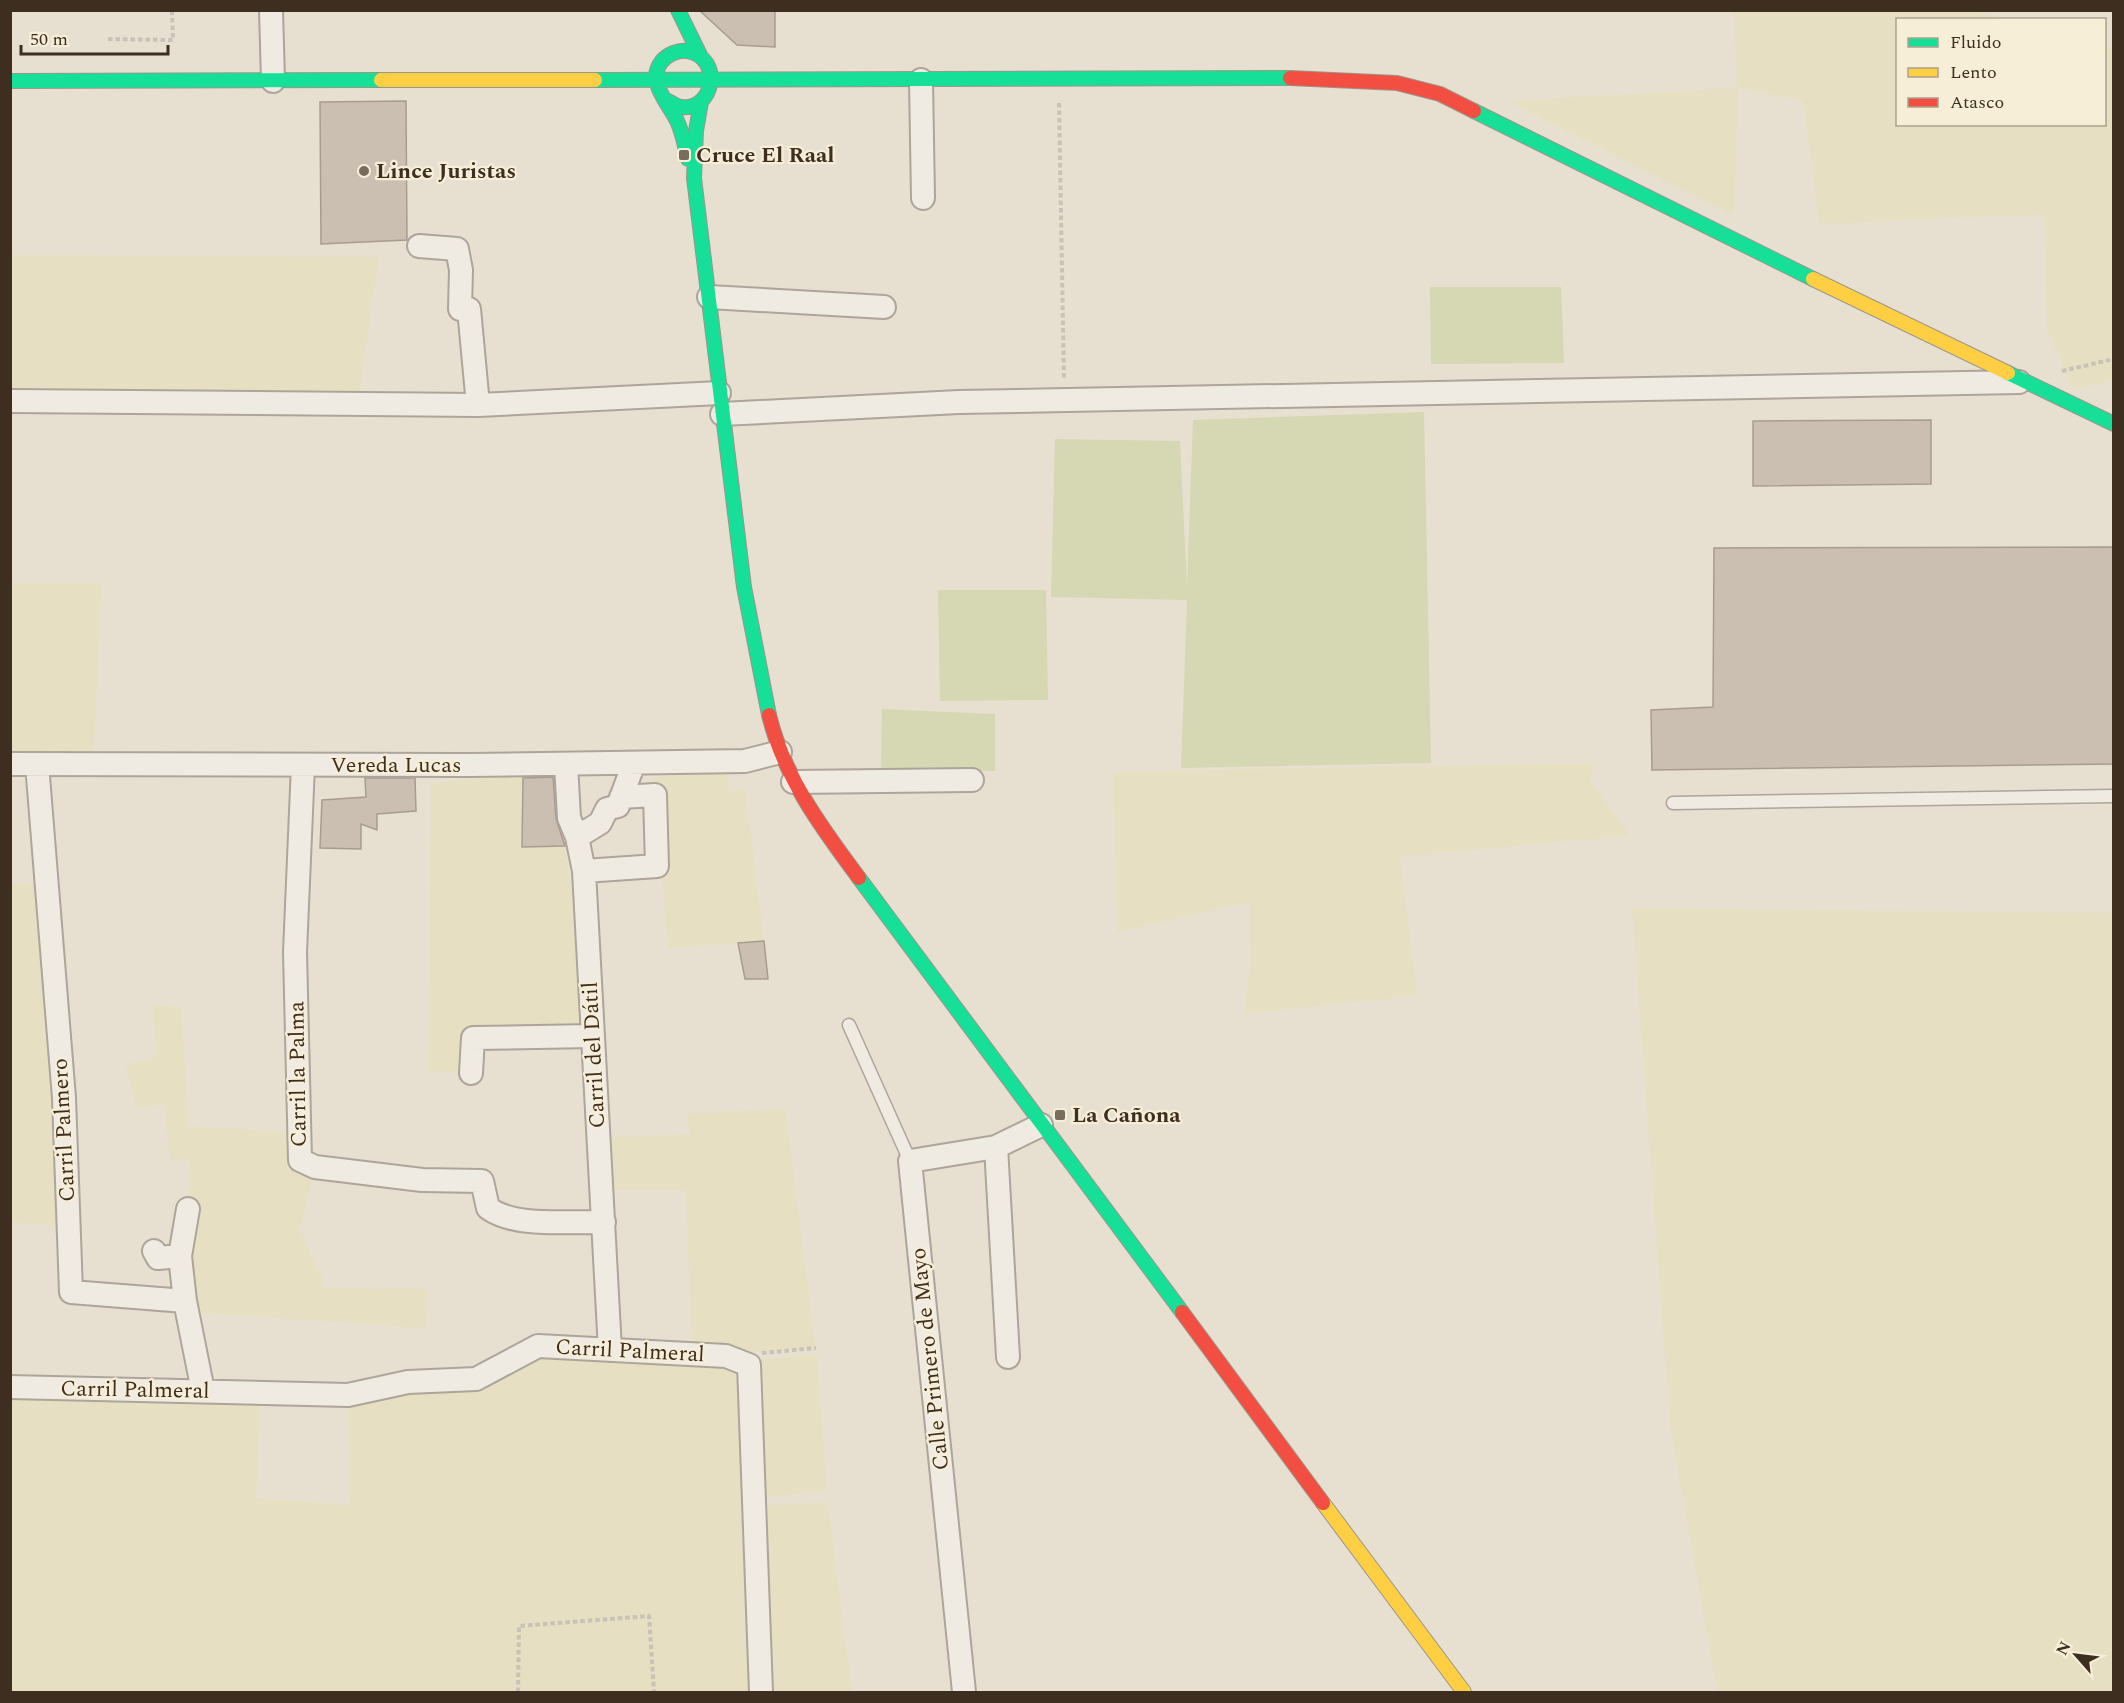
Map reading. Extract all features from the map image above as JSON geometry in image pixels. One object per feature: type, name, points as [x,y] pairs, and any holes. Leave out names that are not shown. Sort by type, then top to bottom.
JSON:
[{"type":"main road","points":[[667,56],[670,10]]},
{"type":"main road","points":[[664,99],[678,107],[694,106],[701,102],[709,92],[712,80],[707,62],[700,55],[678,10]]},
{"type":"main road","points":[[700,55],[683,50],[667,56],[658,67],[656,80],[678,124],[694,178],[744,587],[760,677],[780,752],[793,782],[831,840],[1041,1125],[1464,1692]]},
{"type":"main road","points":[[10,81],[1315,78],[1397,83],[1440,94],[1643,197],[2114,424]]},
{"type":"main road","points":[[694,178],[696,132],[701,102]]},
{"type":"street","points":[[271,10],[273,81]]},
{"type":"street","points":[[921,80],[923,198]]},
{"type":"street","points":[[419,246],[457,249],[461,270],[460,309],[469,309],[478,405]]},
{"type":"street","points":[[709,297],[884,307]]},
{"type":"street","points":[[10,401],[478,405],[959,402],[2027,382]]},
{"type":"street","name":"Vereda Lucas","points":[[10,764],[566,764],[745,761],[780,752]]},
{"type":"street","points":[[576,837],[600,823],[607,809],[618,806],[634,762]]},
{"type":"street","name":"Carril Palmero","points":[[37,764],[64,1098],[71,1292],[185,1301]]},
{"type":"street","name":"Carril del Dátil","points":[[566,764],[568,818],[576,837],[584,871],[610,1350]]},
{"type":"street","name":"Carril la Palma","points":[[303,765],[296,952],[300,1160],[315,1167],[422,1180],[482,1181],[488,1208],[497,1215],[518,1220],[603,1222]]},
{"type":"street","points":[[793,782],[972,780]]},
{"type":"street","points":[[584,871],[657,866],[655,795],[621,797]]},
{"type":"street","points":[[471,1073],[473,1038],[593,1036]]},
{"type":"street","points":[[910,1161],[996,1147],[1041,1125]]},
{"type":"street","points":[[996,1147],[1008,1357]]},
{"type":"street","name":"Calle Primero de Mayo","points":[[910,1161],[964,1692]]},
{"type":"street","points":[[188,1209],[180,1256],[185,1301],[203,1391]]},
{"type":"street","points":[[154,1251],[158,1258],[180,1256]]},
{"type":"street","name":"Carril Palmeral","points":[[10,1387],[348,1395],[408,1382],[476,1379],[538,1346],[726,1356],[749,1365],[761,1692]]},
{"type":"lane","points":[[1673,803],[2114,796]]},
{"type":"lane","points":[[849,1025],[910,1161]]},
{"type":"path","points":[[108,39],[173,40],[172,10]]},
{"type":"path","points":[[1059,78],[1058,169],[1064,401]]},
{"type":"path","points":[[2027,382],[2074,367],[2114,359]]},
{"type":"path","points":[[760,1353],[816,1348]]},
{"type":"path","points":[[518,1692],[519,1626],[649,1616],[654,1692]]},
{"type":"shaded area","points":[[1969,10],[1997,18],[1896,18],[1896,126],[2106,126],[2106,46],[2113,49],[2113,381],[2073,389],[2047,330],[2044,214],[1819,224],[1803,100],[1738,88],[1734,216],[1508,101],[1737,88],[1734,11]]},
{"type":"shaded area","points":[[11,255],[379,257],[358,402],[11,401]]},
{"type":"shaded area","points":[[11,583],[102,583],[93,764],[11,764]]},
{"type":"shaded area","points":[[1594,763],[1590,781],[1630,835],[1400,857],[1417,995],[1244,1014],[1250,967],[1249,902],[1117,932],[1113,772]]},
{"type":"shaded area","points":[[727,772],[728,792],[745,788],[764,941],[668,948],[653,777]]},
{"type":"shaded area","points":[[523,774],[522,846],[565,846],[593,1036],[474,1038],[471,1073],[428,1071],[431,783]]},
{"type":"shaded area","points":[[47,881],[69,1227],[11,1222],[10,884]]},
{"type":"shaded area","points":[[1632,908],[2113,913],[2113,1692],[1717,1692],[1670,1426]]},
{"type":"shaded area","points":[[153,1005],[181,1007],[189,1126],[299,1133],[315,1167],[300,1231],[327,1288],[428,1289],[426,1328],[187,1312],[189,1158],[170,1160],[164,1104],[136,1108],[126,1064],[156,1058]]},
{"type":"shaded area","points":[[785,1108],[816,1348],[700,1354],[749,1365],[761,1692],[11,1692],[11,1387],[261,1393],[256,1498],[349,1505],[348,1395],[476,1379],[538,1346],[692,1354],[686,1190],[602,1190],[599,1138],[691,1134],[686,1114]]},
{"type":"shaded area","points":[[817,1355],[827,1491],[764,1497],[756,1368],[763,1359]]},
{"type":"shaded area","points":[[828,1502],[852,1692],[774,1692],[766,1505]]},
{"type":"green space","points":[[1430,287],[1561,287],[1564,363],[1431,364]]},
{"type":"green space","points":[[1424,412],[1431,763],[1181,768],[1187,600],[1051,597],[1055,439],[1180,441],[1187,588],[1193,420]]},
{"type":"green space","points":[[938,590],[1046,590],[1048,700],[940,701]]},
{"type":"green space","points":[[882,709],[995,714],[995,771],[881,768]]},
{"type":"building","points":[[699,10],[775,10],[775,47],[737,45]]},
{"type":"building","name":"Lince Juristas","points":[[406,101],[407,240],[321,244],[320,102]]},
{"type":"building","points":[[1931,420],[1931,484],[1753,486],[1753,421]]},
{"type":"building","points":[[2114,547],[2114,764],[1652,770],[1651,710],[1713,707],[1714,548]]},
{"type":"building","points":[[553,777],[556,819],[565,846],[522,847],[523,778]]},
{"type":"building","points":[[365,778],[415,778],[416,811],[377,814],[377,830],[361,824],[361,849],[320,848],[322,800],[366,797]]},
{"type":"building","points":[[764,941],[768,979],[745,979],[738,943]]},
{"type":"traffic: fast","points":[[678,10],[700,55]]},
{"type":"traffic: fast","points":[[664,99],[666,100],[677,106],[681,107],[692,106],[701,101],[710,84],[707,63],[699,56],[684,51],[670,54],[657,69],[657,85],[661,93],[665,101],[678,123],[688,159]]},
{"type":"traffic: fast","points":[[595,80],[1290,78]]},
{"type":"traffic: fast","points":[[10,81],[381,80]]},
{"type":"traffic: fast","points":[[701,102],[696,131],[694,178],[744,587],[769,715]]},
{"type":"traffic: fast","points":[[1474,111],[1813,279]]},
{"type":"traffic: fast","points":[[2008,373],[2114,424]]},
{"type":"traffic: fast","points":[[859,878],[1182,1312]]},
{"type":"traffic: slow","points":[[381,80],[595,80]]},
{"type":"traffic: slow","points":[[1813,279],[2008,373]]},
{"type":"traffic: slow","points":[[1323,1503],[1464,1692]]},
{"type":"traffic: jam","points":[[1290,78],[1397,83],[1440,94],[1474,111]]},
{"type":"traffic: jam","points":[[769,715],[784,759],[805,801],[859,878]]},
{"type":"traffic: jam","points":[[1182,1312],[1323,1503]]},
{"type":"place","name":"Cruce El Raal","points":[[684,155]]},
{"type":"place","name":"Lince Juristas","points":[[364,171]]},
{"type":"place","name":"La Cañona","points":[[1060,1115]]}]
